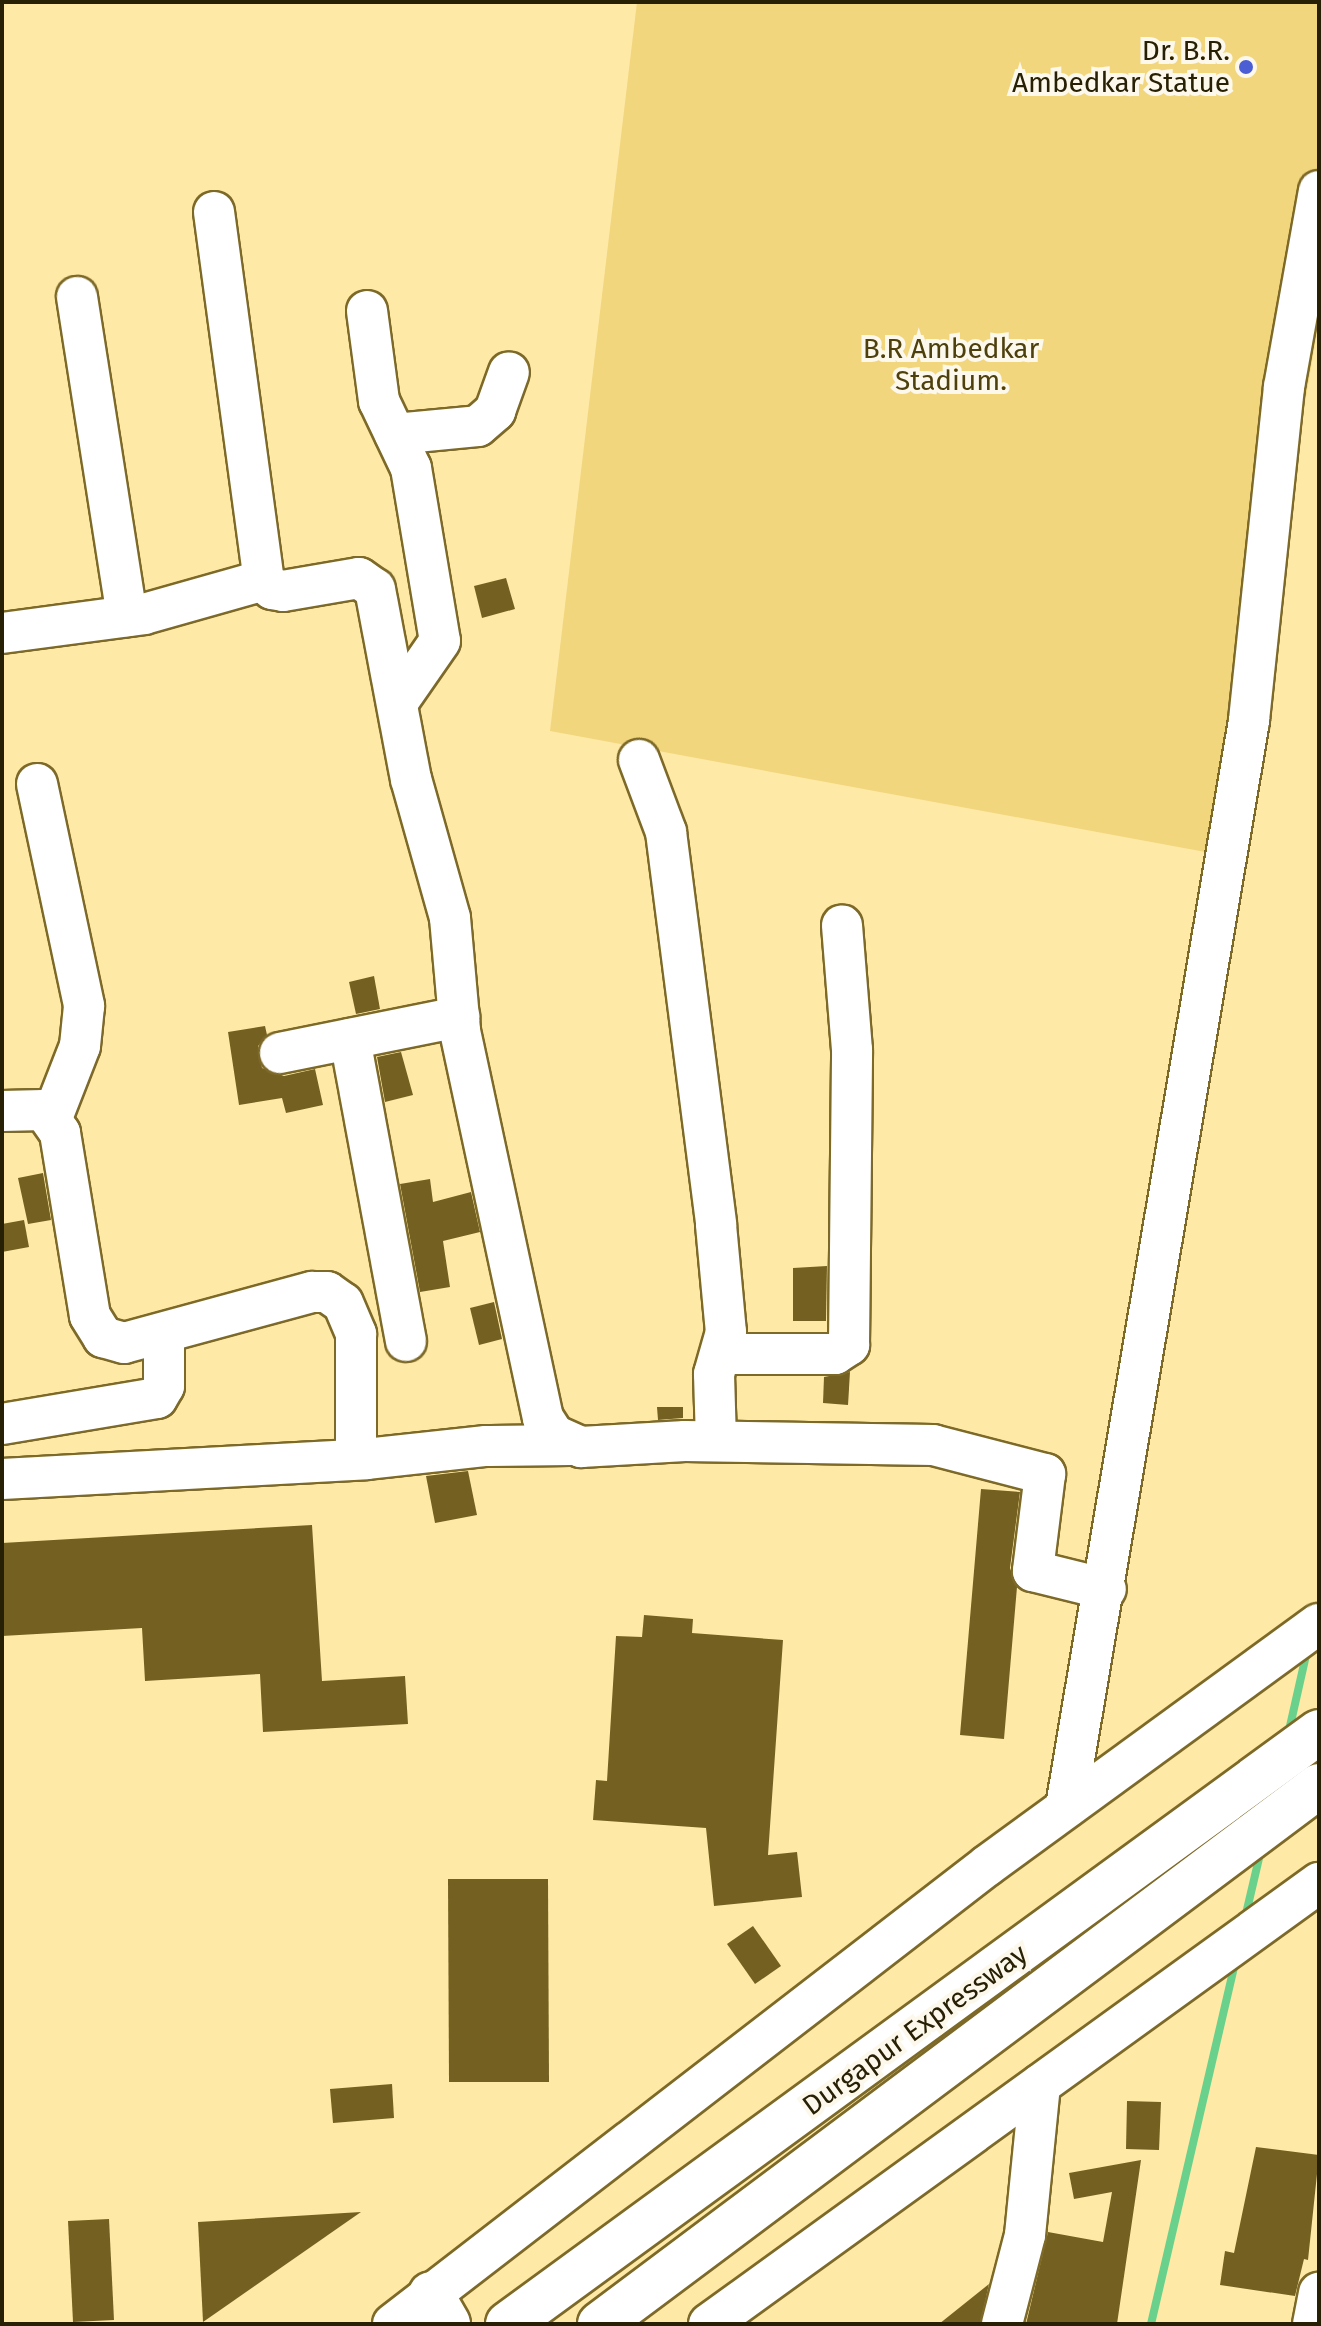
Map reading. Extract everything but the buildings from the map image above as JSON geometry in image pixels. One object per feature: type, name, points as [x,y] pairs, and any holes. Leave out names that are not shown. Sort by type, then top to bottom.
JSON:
[{"type":"highway","name":"Durgapur Expressway","points":[[508,2324],[1305,1743]]},
{"type":"highway","name":"Durgapur Expressway","points":[[600,2324],[1206,1875],[1311,1793]]},
{"type":"street","points":[[1066,1807],[1106,1589],[1249,720],[1284,387],[1319,191]]},
{"type":"street","points":[[214,212],[264,580],[272,589],[283,591],[359,578],[369,581],[375,589],[411,779],[450,918],[459,1017],[543,1418],[554,1435],[570,1445]]},
{"type":"street","points":[[77,297],[127,616]]},
{"type":"street","points":[[367,311],[379,401],[411,468],[440,641],[397,703]]},
{"type":"street","points":[[395,434],[478,426],[495,411],[509,372]]},
{"type":"street","points":[[2,633],[127,616],[217,597],[264,580]]},
{"type":"street","points":[[639,760],[666,832],[685,958],[724,1306],[721,1354],[713,1393],[716,1441]]},
{"type":"street","points":[[37,784],[84,1006],[80,1046],[52,1118]]},
{"type":"street","points":[[721,1354],[835,1354],[849,1345],[852,1050],[842,925]]},
{"type":"street","points":[[280,1053],[459,1017]]},
{"type":"street","points":[[350,1039],[406,1341]]},
{"type":"street","points":[[2,1111],[25,1107],[44,1110],[60,1133],[97,1332],[115,1344],[327,1292],[343,1303],[356,1334],[356,1459]]},
{"type":"street","points":[[2,1424],[157,1398],[164,1386],[164,1333]]},
{"type":"street","points":[[2,1479],[356,1459],[486,1446],[716,1441],[956,1447],[1045,1474],[1033,1571],[1106,1589]]},
{"type":"street","points":[[393,2324],[440,2309],[1066,1807],[1319,1624]]},
{"type":"street","points":[[709,2324],[1314,1887]]},
{"type":"street","points":[[1002,2324],[1025,2235],[1040,2085]]},
{"type":"street","points":[[1313,2324],[1319,2293]]},
{"type":"green space","name":"B.R Ambedkar Stadium.","points":[[637,2],[1319,2],[1319,321],[1227,856],[550,731]]},
{"type":"waterway","points":[[1288,1735],[1307,1651]]},
{"type":"waterway","points":[[1245,1918],[1261,1850]]},
{"type":"waterway","points":[[1151,2324],[1235,1962]]},
{"type":"place","name":"Dr. B.R. Ambedkar Statue","points":[[1246,67]]}]
